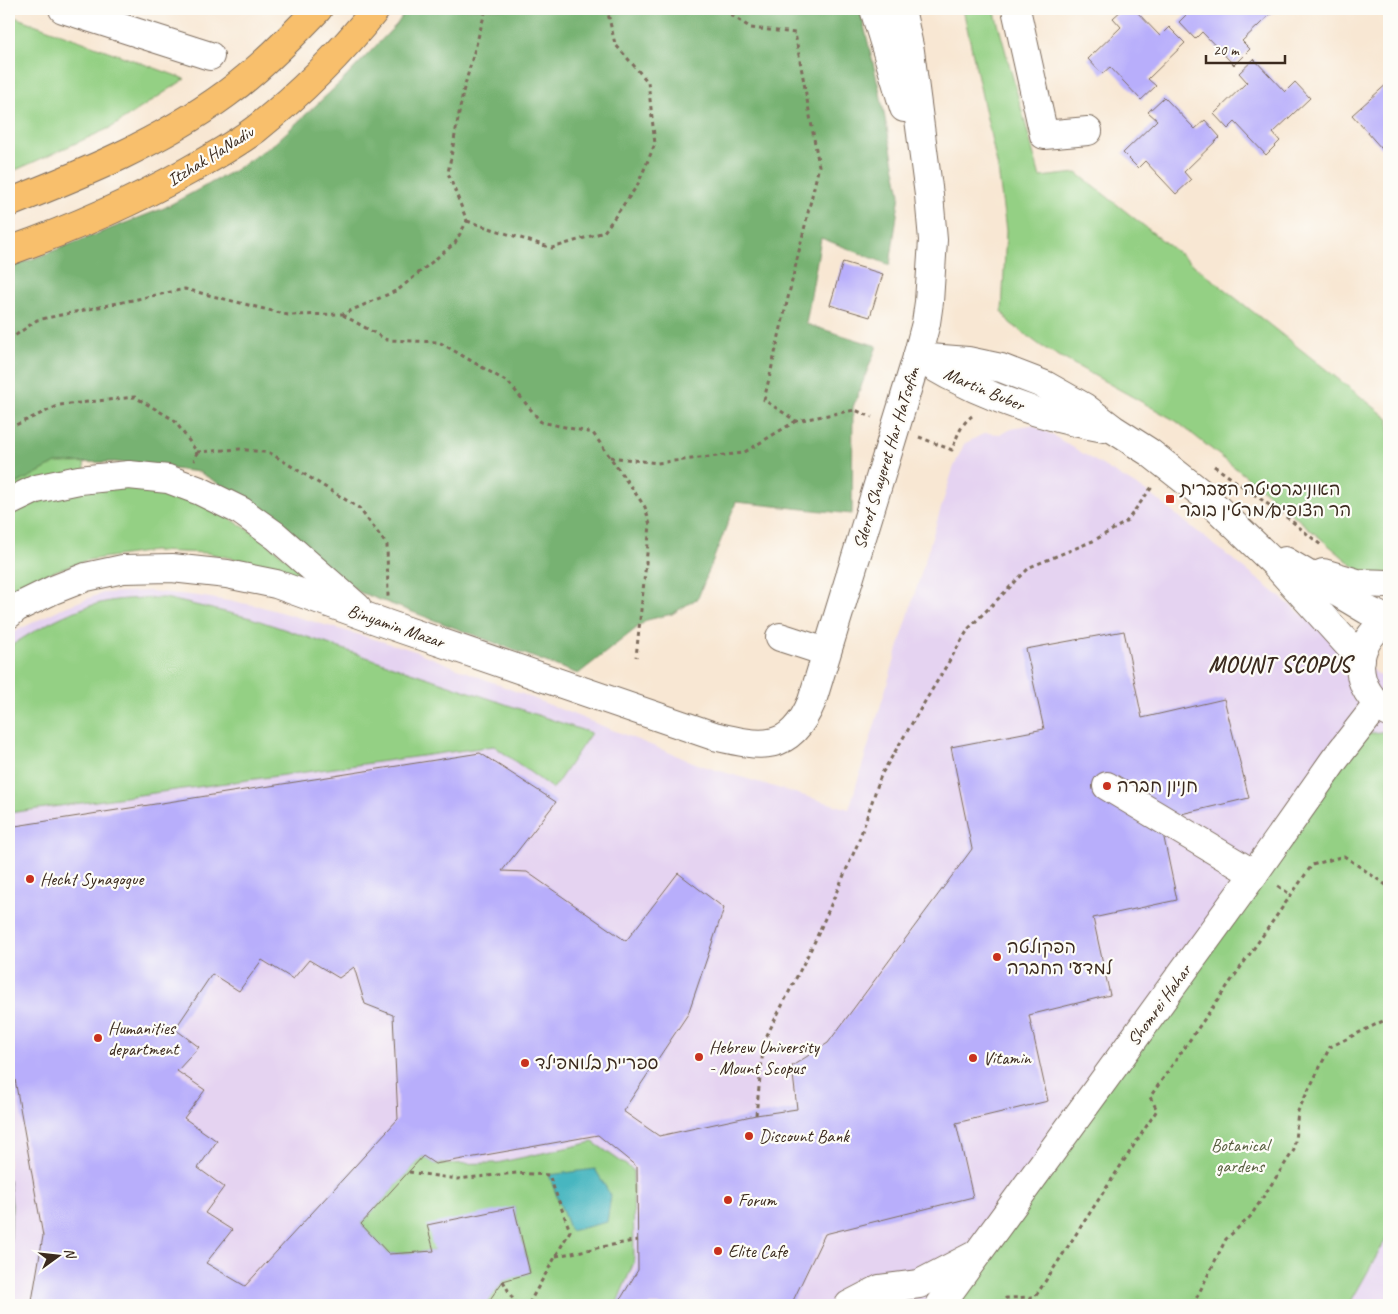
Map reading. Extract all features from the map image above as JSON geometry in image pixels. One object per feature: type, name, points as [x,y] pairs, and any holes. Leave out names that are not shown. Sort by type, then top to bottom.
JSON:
[{"type":"main road","points":[[9,203],[105,165],[192,118],[228,93],[283,46],[318,9]]},
{"type":"main road","name":"Itzhak HaNadiv","points":[[9,251],[124,206],[215,156],[255,129],[314,78],[357,33],[376,9]]},
{"type":"street","points":[[63,9],[210,56]]},
{"type":"street","name":"Sderot Shayeret Har HaTsofim","points":[[874,9],[908,118],[924,161]]},
{"type":"street","name":"Sderot Shayeret Har HaTsofim","points":[[781,740],[806,716],[812,701],[918,357],[926,323],[933,240],[910,52],[901,9]]},
{"type":"street","points":[[1016,9],[1044,135],[1088,131]]},
{"type":"street","name":"Martin Buber","points":[[918,357],[968,361],[1014,372],[1068,397],[1084,407],[1168,466],[1233,523],[1313,605],[1361,659]]},
{"type":"street","points":[[9,502],[36,490],[79,480],[120,476],[168,479],[241,511],[276,536],[377,620]]},
{"type":"street","name":"Martin Buber","points":[[1233,523],[1290,565],[1367,610],[1389,620]]},
{"type":"street","points":[[1290,565],[1357,583],[1389,584]]},
{"type":"street","name":"Binyamin Mazar","points":[[9,614],[16,608],[53,590],[86,577],[123,569],[172,568],[227,574],[276,584],[714,736],[764,744],[781,740]]},
{"type":"street","points":[[1383,709],[1366,691],[1360,676],[1361,659],[1365,643],[1375,630],[1389,620]]},
{"type":"street","points":[[780,637],[826,652]]},
{"type":"street","name":"Shomrei Hahar","points":[[940,1305],[1254,874],[1335,759],[1383,709]]},
{"type":"street","points":[[1107,786],[1254,874]]},
{"type":"street","points":[[849,1305],[880,1289],[919,1284],[980,1251]]},
{"type":"path","points":[[9,340],[37,320],[185,289],[288,315],[343,314],[398,290],[456,244],[467,221],[448,173],[463,92],[486,9]]},
{"type":"path","points":[[467,221],[552,248],[604,232],[638,186],[655,144],[648,82],[615,44],[607,9]]},
{"type":"path","points":[[726,9],[728,13],[751,28],[795,33],[819,166],[764,400],[796,421]]},
{"type":"path","points":[[343,314],[387,340],[439,342],[510,383],[541,422],[593,433],[645,507],[650,525],[636,657]]},
{"type":"path","points":[[9,428],[60,405],[135,397],[174,420],[197,452]]},
{"type":"path","points":[[610,457],[657,463],[743,453],[796,421],[855,410]]},
{"type":"path","points":[[197,452],[240,449],[270,453],[359,508],[387,546],[388,580],[377,620]]},
{"type":"path","points":[[185,485],[197,452]]},
{"type":"path","points":[[756,1115],[764,1041],[815,941],[854,852],[881,775],[969,628],[1030,567],[1093,541],[1126,522],[1168,466]]},
{"type":"path","points":[[1035,1305],[1035,1297],[1157,1110],[1150,1097],[1312,865],[1344,856],[1389,887]]},
{"type":"path","points":[[1278,886],[1291,895]]},
{"type":"path","points":[[1193,1305],[1226,1239],[1250,1217],[1294,1150],[1298,1111],[1330,1047],[1389,1018]]},
{"type":"path","points":[[409,1172],[457,1179],[517,1173],[549,1175],[570,1231],[528,1305]]},
{"type":"path","points":[[556,1256],[638,1240]]},
{"type":"path","points":[[503,1281],[516,1305]]},
{"type":"path","points":[[1000,1305],[1006,1298],[1035,1297]]},
{"type":"shaded area","name":"Hebrew University - Mount Scopus","points":[[1032,425],[1049,433],[1150,494],[1389,683],[1389,1305],[9,1305],[9,637],[18,630],[62,608],[103,593],[150,591],[198,596],[259,606],[412,650],[703,766],[849,809],[953,469],[964,444],[985,433],[1001,434],[1016,427]]},
{"type":"green space","points":[[407,9],[860,9],[879,88],[900,194],[890,265],[821,238],[806,324],[877,346],[853,407],[852,514],[736,502],[698,598],[672,614],[647,620],[578,674],[359,592],[238,495],[199,472],[115,462],[56,463],[16,484],[9,484],[9,268],[164,208],[235,170],[275,143],[341,82],[397,24]]},
{"type":"green space","points":[[963,9],[994,9],[1040,177],[1077,173],[1389,419],[1389,576],[1365,576],[1267,493],[1176,421],[1041,346],[1010,323],[1002,312],[1006,231],[998,169]]},
{"type":"green space","points":[[9,15],[185,79],[112,127],[9,173]]},
{"type":"green space","points":[[9,358],[70,393],[86,473],[121,483],[153,489],[213,508],[260,537],[325,590],[250,562],[207,553],[153,551],[88,560],[37,577],[9,592]]},
{"type":"green space","points":[[165,598],[251,618],[591,733],[553,789],[494,746],[9,813],[9,647],[50,622],[79,609],[110,601]]},
{"type":"green space","name":"Botanical gardens","points":[[1389,731],[1389,1234],[1349,1305],[946,1305],[1364,734]]},
{"type":"green space","points":[[593,1142],[633,1170],[634,1262],[616,1305],[486,1305],[503,1281],[530,1272],[514,1207],[434,1251],[389,1254],[361,1224],[423,1156],[435,1164],[497,1163]]},
{"type":"green space","points":[[9,1180],[12,1205],[9,1287]]},
{"type":"water","points":[[595,1169],[611,1196],[607,1222],[570,1231],[549,1175]]},
{"type":"building","points":[[1123,9],[1134,9],[1160,36],[1169,27],[1185,43],[1148,79],[1156,86],[1141,100],[1110,67],[1102,74],[1088,59],[1121,27],[1113,18]]},
{"type":"building","points":[[1192,9],[1276,9],[1242,41],[1250,49],[1234,65],[1202,32],[1195,39],[1179,22]]},
{"type":"building","points":[[1254,59],[1285,92],[1295,82],[1310,98],[1273,133],[1280,141],[1266,155],[1235,122],[1228,129],[1214,114],[1247,82],[1239,73]]},
{"type":"building","points":[[1389,82],[1389,157],[1352,115]]},
{"type":"building","points":[[1164,97],[1195,129],[1205,120],[1220,137],[1184,172],[1191,180],[1176,194],[1145,161],[1138,168],[1123,153],[1157,120],[1148,112]]},
{"type":"building","points":[[843,262],[883,274],[870,317],[830,305]]},
{"type":"building","points":[[1124,631],[1142,718],[1224,699],[1249,798],[1160,819],[1177,900],[1093,918],[1110,995],[1029,1015],[1048,1101],[956,1123],[973,1197],[825,1234],[791,1305],[617,1305],[638,1270],[637,1167],[598,1135],[435,1164],[423,1156],[361,1224],[389,1254],[434,1251],[427,1225],[514,1207],[530,1273],[503,1281],[486,1305],[29,1305],[32,1301],[43,1236],[9,1046],[9,827],[480,753],[556,802],[502,871],[527,872],[626,941],[678,873],[724,908],[688,1014],[623,1111],[659,1136],[756,1115],[797,1109],[792,1066],[828,1043],[972,849],[951,747],[1044,729],[1026,649]],"holes":[[[262,960],[293,979],[309,960],[339,978],[354,967],[365,1004],[393,1015],[398,1119],[245,1286],[206,1263],[232,1230],[205,1213],[224,1187],[198,1168],[217,1141],[184,1118],[205,1090],[177,1071],[199,1047],[175,1029],[212,974],[239,991]]]},
{"type":"place","name":"האוניברסיטה העברית הר הצופים/מרטין בובר","points":[[1170,499]]},
{"type":"place","name":"חניון חברה","points":[[1107,786]]},
{"type":"place","name":"Hecht Synagogue","points":[[30,879]]},
{"type":"place","name":"הפקולטה למדעי החברה","points":[[997,957]]},
{"type":"place","name":"Humanities department","points":[[98,1038]]},
{"type":"place","name":"Hebrew University - Mount Scopus","points":[[699,1057]]},
{"type":"place","name":"Vitamin","points":[[973,1058]]},
{"type":"place","name":"ספריית בלומפילד","points":[[525,1063]]},
{"type":"place","name":"Discount Bank","points":[[749,1136]]},
{"type":"place","name":"Forum","points":[[728,1200]]},
{"type":"place","name":"Elite Cafe","points":[[718,1251]]},
{"type":"district","name":"MOUNT SCOPUS","points":[[1280,665]]}]
